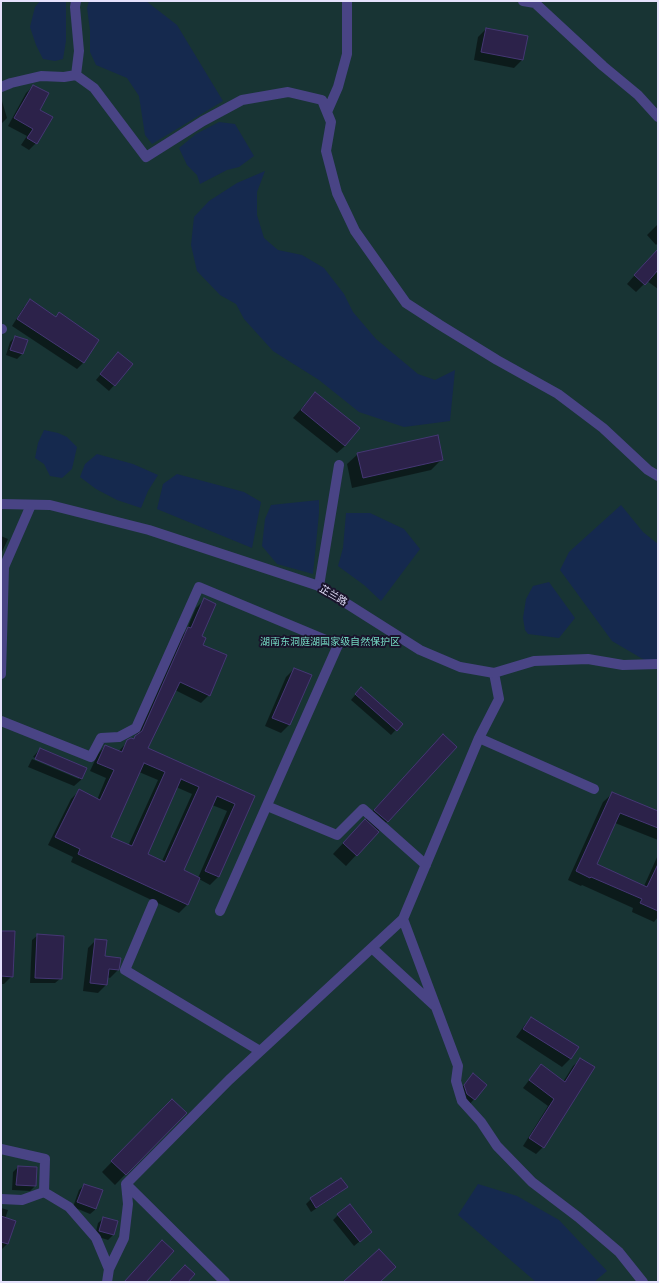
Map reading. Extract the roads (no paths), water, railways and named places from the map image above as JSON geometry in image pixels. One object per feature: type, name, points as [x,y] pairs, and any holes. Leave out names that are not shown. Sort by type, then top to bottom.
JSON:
[{"type":"street","points":[[76,1],[75,6],[79,52],[76,75]]},
{"type":"street","points":[[327,112],[338,87],[347,54],[347,1]]},
{"type":"street","points":[[523,1],[538,3],[603,66],[638,95],[658,117]]},
{"type":"street","points":[[1,88],[10,83],[41,76],[64,77],[76,75],[94,88],[146,157],[203,121],[242,100],[288,92],[322,100],[331,122],[326,151],[337,193],[355,230],[406,303],[453,333],[558,394],[603,428],[648,470],[658,476]]},
{"type":"street","points":[[319,586],[339,465]]},
{"type":"street","name":"芷兰路","points":[[1,504],[50,505],[149,530],[319,586],[420,650],[460,667],[494,673],[534,661],[588,659],[623,665],[658,664]]},
{"type":"street","points":[[1,674],[4,567],[31,505]]},
{"type":"street","points":[[1,721],[91,757],[101,738],[119,737],[136,728],[199,587],[338,645],[220,911]]},
{"type":"street","points":[[126,1184],[229,1080],[403,919],[479,738],[499,699],[494,673]]},
{"type":"street","points":[[479,738],[594,789]]},
{"type":"street","points":[[267,806],[337,835],[363,809],[426,865]]},
{"type":"street","points":[[152,904],[125,970],[260,1051]]},
{"type":"street","points":[[403,919],[458,1066],[456,1081],[462,1100],[481,1122],[497,1146],[527,1177],[620,1252],[643,1282]]},
{"type":"street","points":[[372,948],[436,1008]]},
{"type":"street","points":[[1,1150],[45,1158],[44,1192]]},
{"type":"street","points":[[107,1282],[109,1269],[124,1238],[128,1204],[126,1184]]},
{"type":"street","points":[[126,1184],[225,1282]]},
{"type":"street","points":[[44,1192],[69,1208],[96,1238],[109,1269]]},
{"type":"street","points":[[1,1199],[22,1200],[44,1192]]},
{"type":"water","points":[[40,1],[66,1],[66,41],[63,59],[55,61],[43,59],[36,45],[30,27],[35,7]]},
{"type":"water","points":[[89,1],[146,1],[177,25],[223,101],[152,144],[145,135],[139,96],[127,78],[96,65],[90,52],[90,30],[87,8]]},
{"type":"water","points":[[219,122],[235,124],[254,156],[239,167],[227,170],[200,184],[197,175],[187,165],[179,148],[196,134]]},
{"type":"water","points":[[265,171],[257,192],[257,215],[264,238],[278,250],[302,255],[324,268],[344,294],[353,312],[376,339],[418,374],[435,380],[455,370],[450,421],[404,427],[359,412],[319,380],[273,351],[244,319],[236,304],[220,295],[197,271],[191,245],[194,217],[209,201],[237,183]]},
{"type":"water","points":[[44,430],[58,433],[67,437],[77,447],[72,469],[62,478],[50,476],[44,464],[35,458],[38,443]]},
{"type":"water","points":[[97,454],[133,464],[158,475],[148,491],[141,508],[117,500],[96,489],[80,477],[85,464]]},
{"type":"water","points":[[177,474],[244,492],[261,502],[252,548],[157,509],[163,484]]},
{"type":"water","points":[[319,500],[313,574],[277,564],[262,546],[265,519],[271,505]]},
{"type":"water","points":[[621,505],[643,532],[658,544],[658,665],[641,658],[612,641],[560,570],[569,552]]},
{"type":"water","points":[[346,513],[370,513],[404,529],[420,549],[381,601],[364,585],[338,566],[343,548]]},
{"type":"water","points":[[549,582],[575,618],[559,638],[528,634],[525,630],[523,618],[526,599],[533,586]]},
{"type":"water","points":[[478,1184],[517,1196],[559,1220],[607,1271],[594,1282],[536,1282],[458,1215]]},
{"type":"park label","name":"湖南东洞庭湖国家级自然保护区","points":[[330,642]]}]
